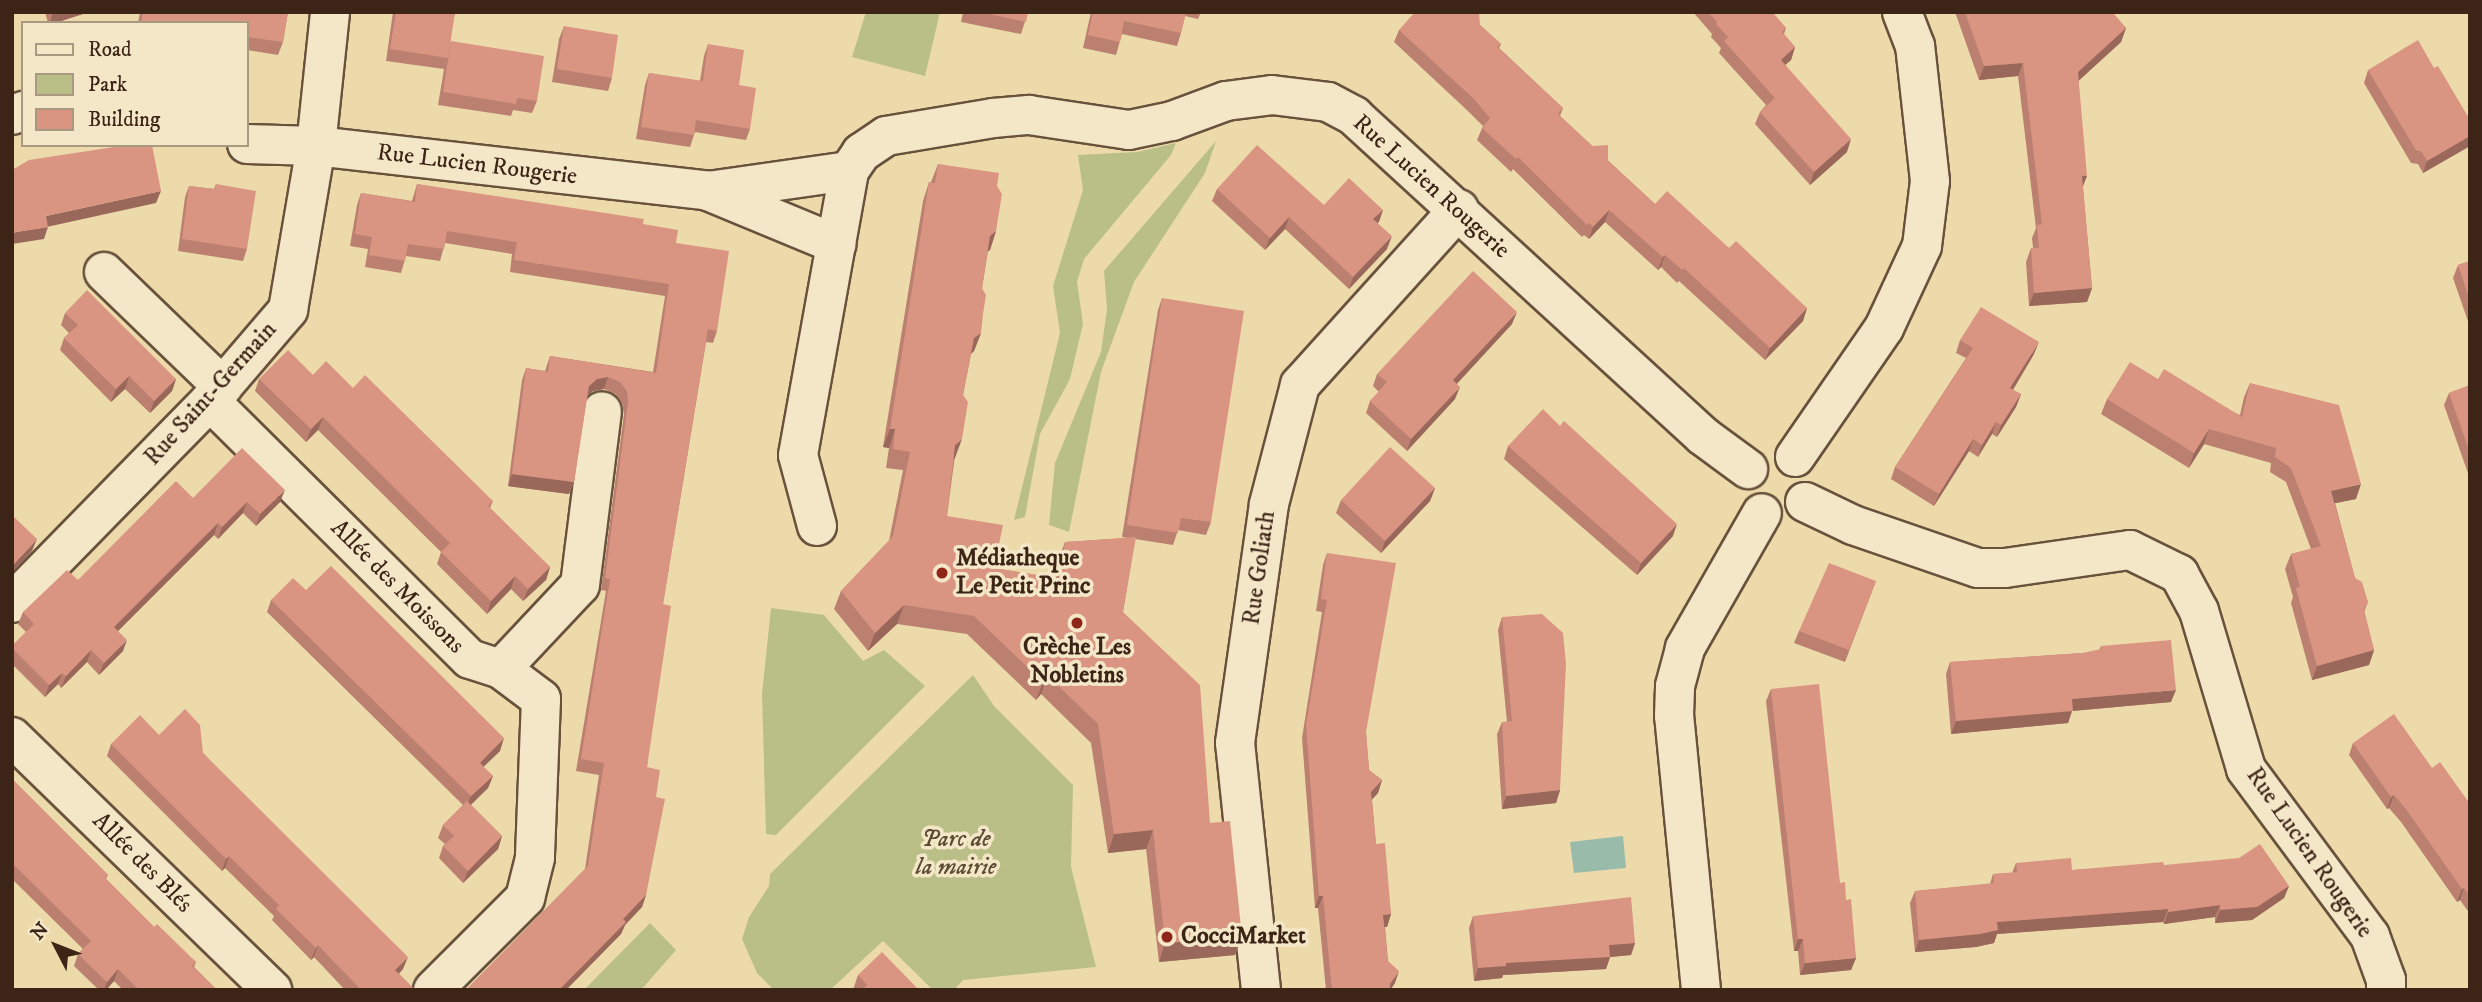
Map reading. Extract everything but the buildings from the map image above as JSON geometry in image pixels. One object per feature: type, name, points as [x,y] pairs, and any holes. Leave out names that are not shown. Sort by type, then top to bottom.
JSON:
[{"type":"street","name":"Rue Saint-Germain","points":[[12,603],[217,394],[288,310],[316,146],[330,12]]},
{"type":"street","points":[[1795,457],[1884,328],[1922,246],[1930,180],[1915,46],[1902,12]]},
{"type":"street","name":"Rue Lucien Rougerie","points":[[248,144],[316,146],[708,191],[849,171],[861,153],[886,136],[1029,115],[1129,130],[1172,121],[1226,101],[1272,96],[1328,102],[1354,116],[1459,209],[1703,436],[1748,469]]},
{"type":"street","points":[[817,526],[797,455],[849,171]]},
{"type":"street","name":"Rue Lucien Rougerie","points":[[708,191],[836,244]]},
{"type":"street","name":"Rue Goliath","points":[[1261,990],[1235,743],[1269,504],[1300,385],[1459,209]]},
{"type":"street","name":"Allée des Moissons","points":[[104,272],[470,659],[501,669],[541,699],[535,858],[525,898],[433,990]]},
{"type":"street","points":[[501,669],[580,585],[602,411]]},
{"type":"street","points":[[1775,451],[1795,457],[1807,470],[1810,482],[1805,502],[1792,514],[1779,517],[1762,513],[1748,498],[1744,486],[1748,469],[1763,454],[1775,451]]},
{"type":"street","name":"Rue Lucien Rougerie","points":[[1805,502],[1853,525],[1978,568],[2005,568],[2130,550],[2179,574],[2199,611],[2246,769],[2370,936],[2386,980],[2386,990]]},
{"type":"street","points":[[1701,990],[1674,716],[1675,686],[1685,648],[1762,513]]},
{"type":"street","name":"Allée des Blés","points":[[12,737],[272,990]]},
{"type":"green space","points":[[866,12],[940,12],[925,76],[852,57]]},
{"type":"green space","points":[[1216,141],[1205,173],[1134,282],[1101,372],[1069,532],[1049,525],[1055,463],[1101,352],[1107,309],[1104,271]]},
{"type":"green space","points":[[1176,143],[1171,155],[1084,259],[1077,282],[1083,324],[1070,379],[1040,434],[1025,517],[1014,520],[1060,333],[1053,286],[1083,190],[1078,155],[1137,152]]},
{"type":"green space","points":[[771,608],[824,615],[863,661],[884,650],[925,686],[776,835],[766,834],[762,694]]},
{"type":"green space","name":"Parc de la mairie","points":[[973,675],[994,706],[1073,785],[1071,867],[1096,967],[963,980],[954,990],[933,990],[883,941],[830,990],[774,990],[757,973],[742,939],[749,917],[769,886],[770,874]]},
{"type":"green space","points":[[650,923],[676,950],[641,990],[584,990]]},
{"type":"shaded area","points":[[1623,836],[1626,868],[1574,873],[1570,842]]},
{"type":"place","name":"Médiatheque Le Petit Princ","points":[[942,573]]},
{"type":"place","name":"Crèche Les Nobletins","points":[[1077,623]]},
{"type":"place","name":"CocciMarket","points":[[1167,937]]}]
